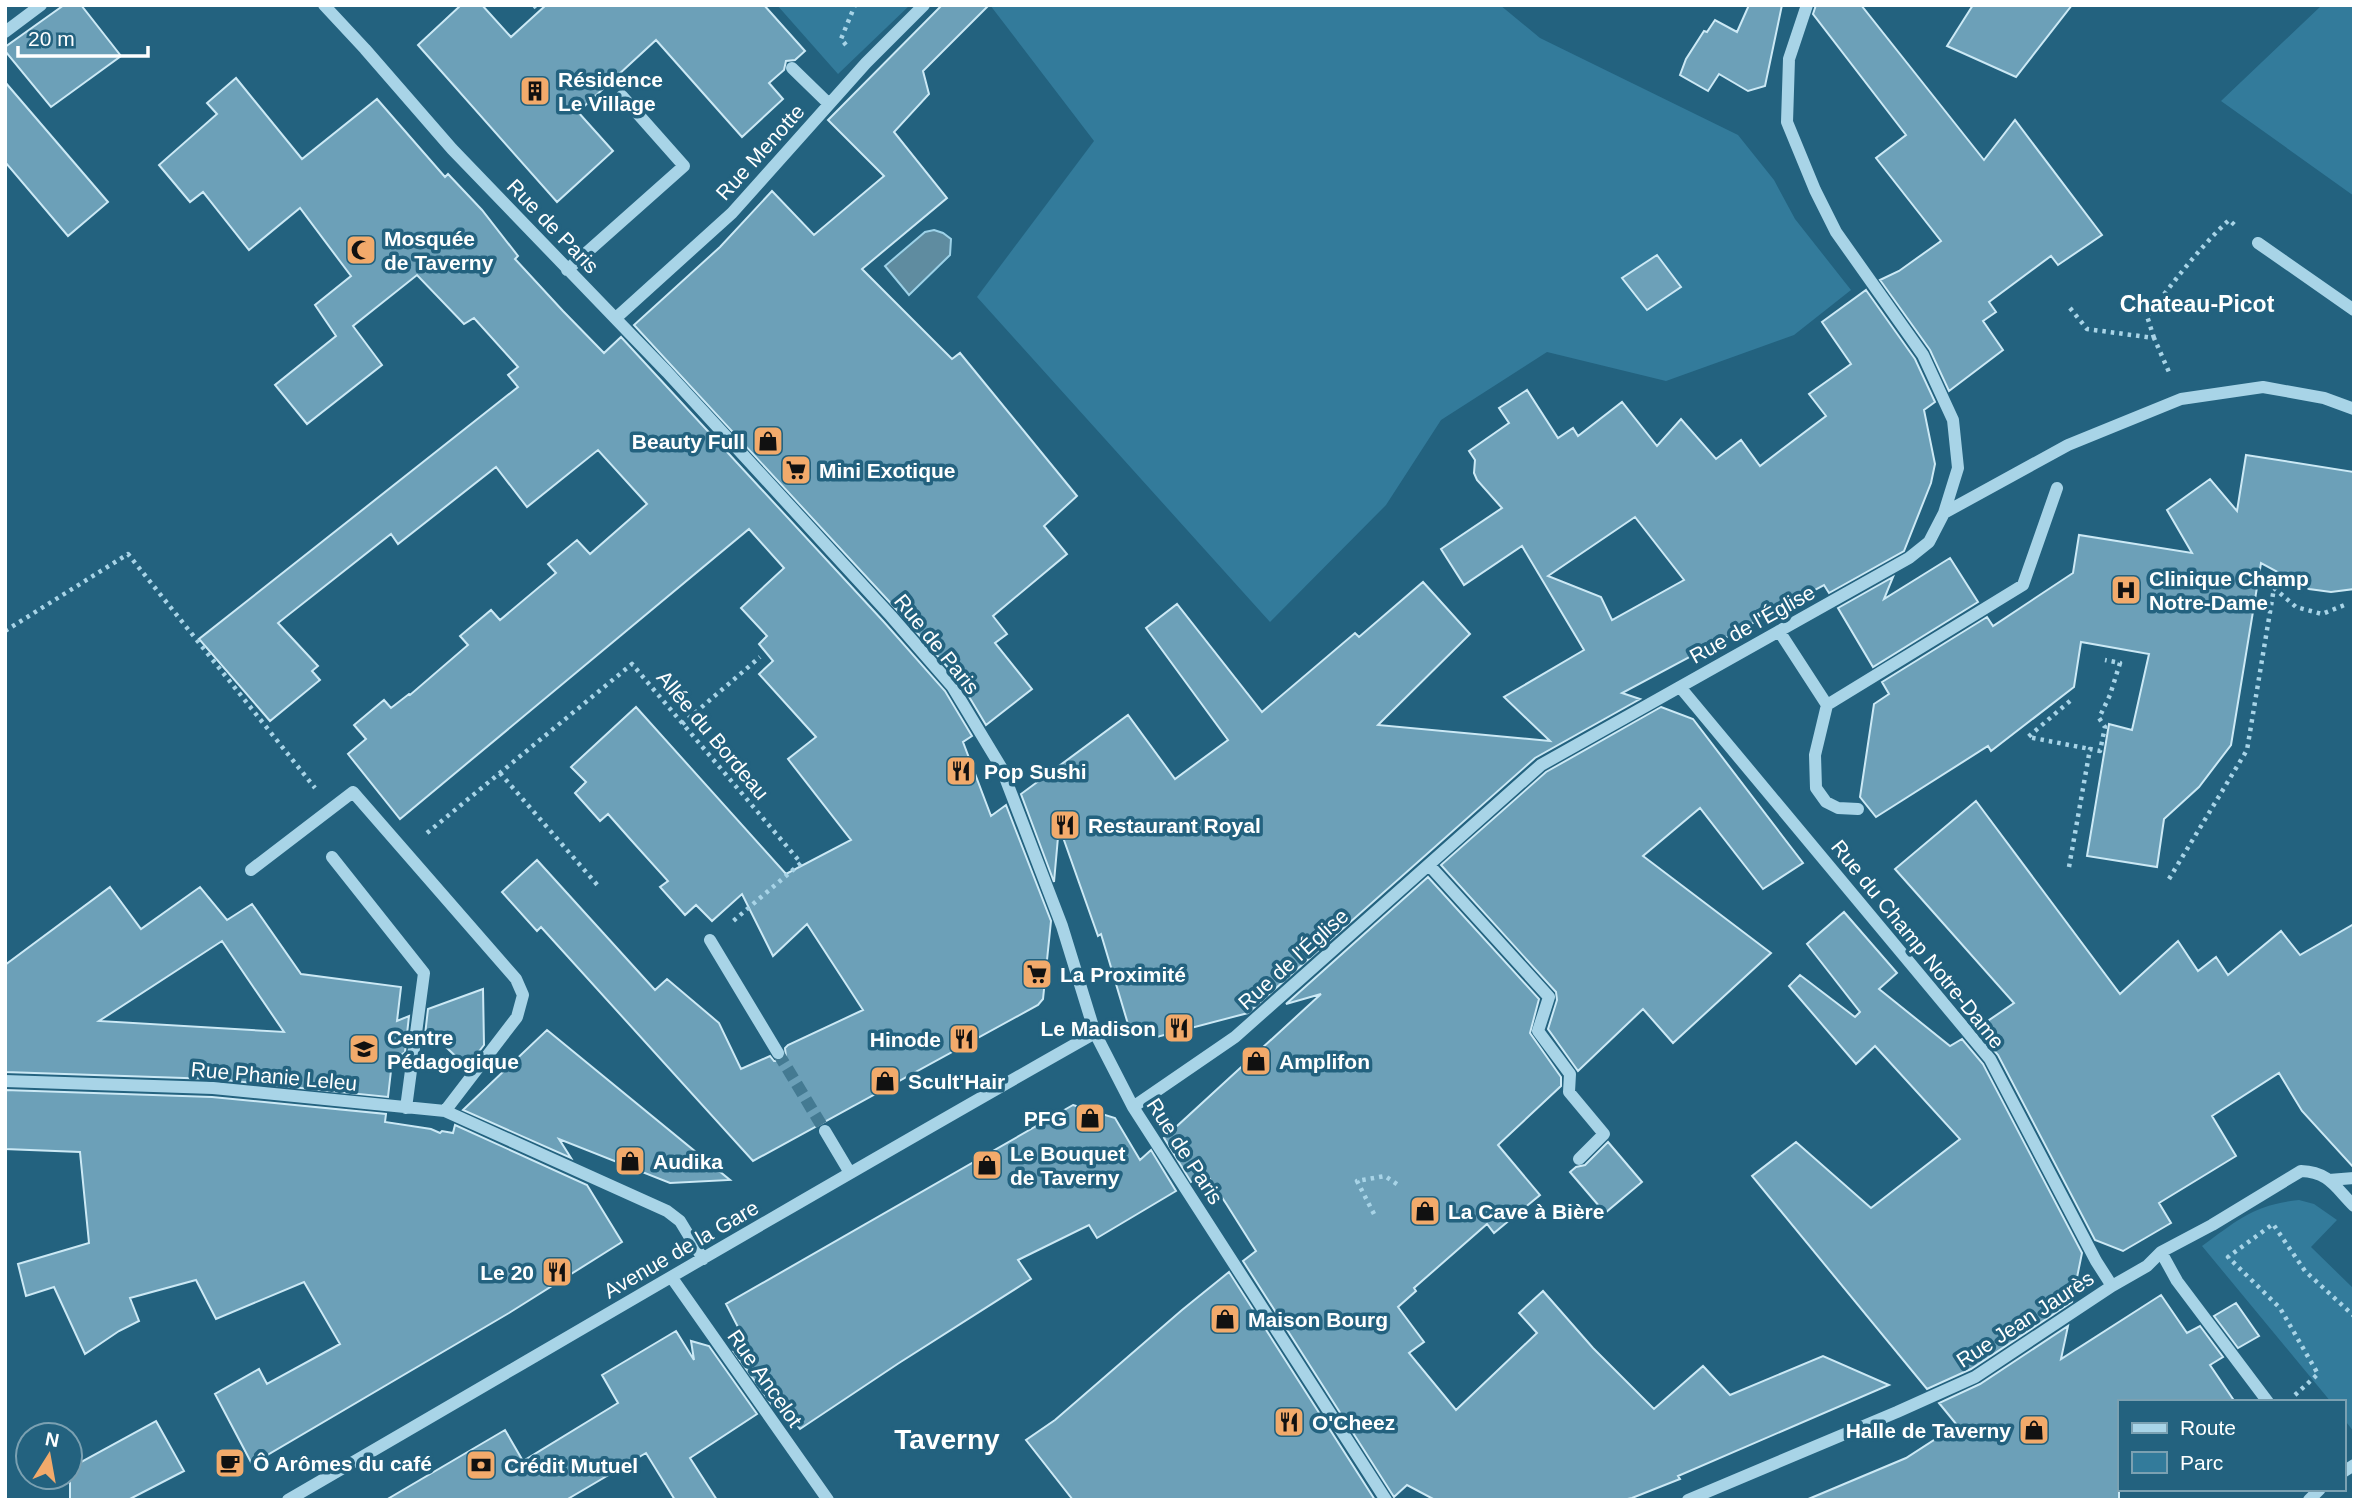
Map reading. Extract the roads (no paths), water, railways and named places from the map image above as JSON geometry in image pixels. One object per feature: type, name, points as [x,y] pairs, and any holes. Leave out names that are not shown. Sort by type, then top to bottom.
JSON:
[{"type":"street","points":[[5,32],[41,5]]},
{"type":"street","name":"Rue de Paris","points":[[324,5],[452,149],[567,270],[617,317],[952,686],[1001,767],[1062,926],[1095,1033],[1133,1107],[1387,1500]]},
{"type":"street","name":"Rue Menotte","points":[[617,317],[732,213],[866,62],[924,5]]},
{"type":"street","name":"Rue de l'Église","points":[[1133,1107],[1235,1037],[1541,765],[1909,558],[1929,542],[1944,513],[1958,468],[1953,420],[1923,355],[1836,232],[1787,122],[1789,59],[1807,5]]},
{"type":"street","points":[[792,68],[829,104]]},
{"type":"street","points":[[567,270],[684,166],[622,96]]},
{"type":"street","points":[[2258,243],[2354,310]]},
{"type":"street","points":[[1944,513],[2068,445],[2181,399],[2263,387],[2324,398],[2354,409]]},
{"type":"street","points":[[1858,809],[1838,808],[1826,802],[1816,788],[1815,755],[1827,705],[2023,585],[2057,488]]},
{"type":"street","points":[[1780,631],[1827,705]]},
{"type":"street","name":"Rue du Champ Notre-Dame","points":[[1680,687],[1990,1059],[2096,1261],[2112,1286]]},
{"type":"street","points":[[251,870],[353,792],[516,979],[523,995],[517,1017],[445,1111]]},
{"type":"street","points":[[332,857],[424,973],[406,1108]]},
{"type":"street","points":[[1429,864],[1549,997],[1538,1031],[1570,1074],[1569,1092],[1604,1134],[1579,1159]]},
{"type":"street","points":[[710,940],[778,1053]]},
{"type":"street","name":"Avenue de la Gare","points":[[288,1500],[1095,1033]]},
{"type":"street","name":"Rue Phanie Leleu","points":[[5,1081],[213,1088],[445,1111],[667,1210],[680,1221],[703,1259]]},
{"type":"street","points":[[825,1131],[850,1173]]},
{"type":"street","name":"Rue Jean Jaurès","points":[[1688,1500],[1975,1377],[2112,1286],[2147,1266],[2161,1252],[2212,1225],[2301,1171],[2318,1172],[2329,1180],[2354,1178]]},
{"type":"street","points":[[2329,1180],[2354,1206]]},
{"type":"street","points":[[2161,1252],[2177,1281],[2266,1400]]},
{"type":"street","name":"Rue Ancelot","points":[[672,1278],[828,1500]]},
{"type":"tunnel","points":[[778,1053],[825,1131]]},
{"type":"place","name":"Résidence Le Village","points":[[535,91]]},
{"type":"place","name":"Mosquée de Taverny","points":[[361,250]]},
{"type":"place","name":"Beauty Full","points":[[768,441]]},
{"type":"place","name":"Mini Exotique","points":[[796,470]]},
{"type":"place","name":"Clinique Champ Notre-Dame","points":[[2126,590]]},
{"type":"place","name":"Pop Sushi","points":[[961,771]]},
{"type":"place","name":"Restaurant Royal","points":[[1065,825]]},
{"type":"place","name":"La Proximité","points":[[1037,974]]},
{"type":"place","name":"Le Madison","points":[[1179,1028]]},
{"type":"place","name":"Hinode","points":[[964,1039]]},
{"type":"place","name":"Centre Pédagogique","points":[[364,1049]]},
{"type":"place","name":"Amplifon","points":[[1256,1061]]},
{"type":"place","name":"Scult'Hair","points":[[885,1081]]},
{"type":"place","name":"PFG","points":[[1090,1118]]},
{"type":"place","name":"Audika","points":[[630,1161]]},
{"type":"place","name":"Le Bouquet de Taverny","points":[[987,1165]]},
{"type":"place","name":"La Cave à Bière","points":[[1425,1211]]},
{"type":"place","name":"Le 20","points":[[557,1272]]},
{"type":"place","name":"Maison Bourg","points":[[1225,1319]]},
{"type":"place","name":"O'Cheez","points":[[1289,1422]]},
{"type":"place","name":"Halle de Taverny","points":[[2034,1430]]},
{"type":"place","name":"Ô Arômes du café","points":[[230,1463]]},
{"type":"place","name":"Crédit Mutuel","points":[[481,1465]]},
{"type":"district","name":"Chateau-Picot","points":[[2197,304]]},
{"type":"district","name":"Taverny","points":[[947,1439]]}]
